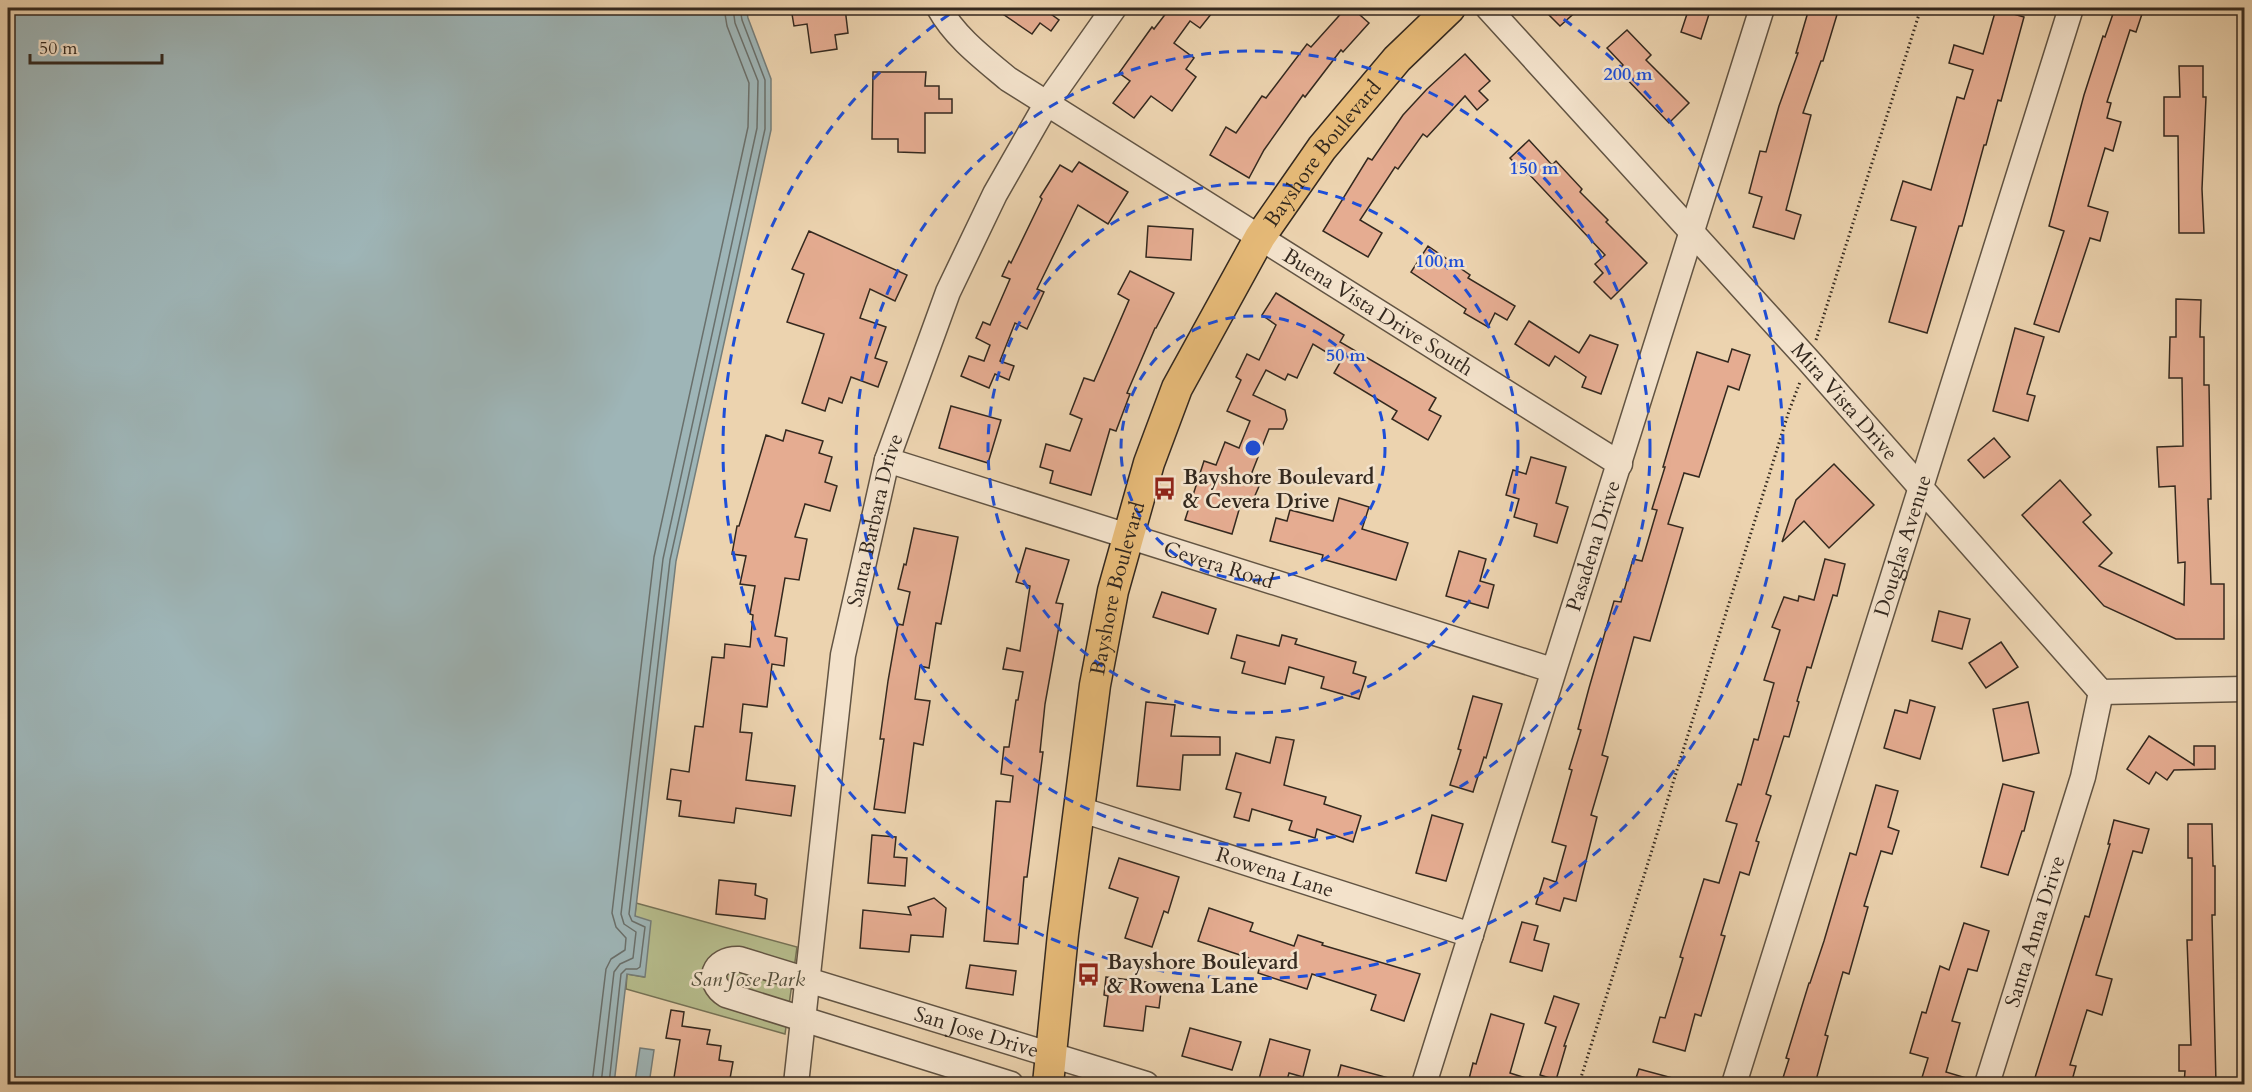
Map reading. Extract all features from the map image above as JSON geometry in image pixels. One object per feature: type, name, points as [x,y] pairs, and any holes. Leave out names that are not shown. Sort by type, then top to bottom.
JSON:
[{"type":"main road","name":"Bayshore Boulevard","points":[[1048,1084],[1079,809],[1102,640],[1127,536],[1149,463],[1178,388],[1260,237],[1322,148],[1397,59],[1450,8]]},
{"type":"street","name":"Buena Vista Drive South","points":[[939,8],[946,20],[972,49],[1008,79],[1620,464]]},
{"type":"street","name":"Santa Barbara Drive","points":[[796,1084],[843,656],[887,460],[948,292],[995,194],[1047,103],[1114,8]]},
{"type":"street","name":"Mira Vista Drive","points":[[1488,8],[1922,487],[2101,692]]},
{"type":"street","name":"Pasadena Drive","points":[[1424,1084],[1761,8]]},
{"type":"street","name":"Douglas Avenue","points":[[1734,1084],[2071,8]]},
{"type":"street","name":"Cevera Road","points":[[887,460],[1552,670]]},
{"type":"street","points":[[2101,692],[2244,689]]},
{"type":"street","name":"Santa Anna Drive","points":[[1987,1084],[2083,777],[2101,692]]},
{"type":"street","name":"Rowena Lane","points":[[1079,809],[1471,935]]},
{"type":"street","name":"San Jose Drive","points":[[1011,1084],[726,995],[719,991],[714,975],[719,963],[727,958],[739,958],[1146,1084]]},
{"type":"path","points":[[1579,1084],[1789,411],[1809,361],[1921,8]]},
{"type":"green space","name":"San Jose Park","points":[[636,903],[797,947],[785,1034],[626,989],[627,974],[644,977],[635,916]]},
{"type":"water","points":[[8,8],[746,8],[771,79],[771,130],[676,561],[635,916],[651,921],[645,977],[627,974],[614,1084],[8,1084]]},
{"type":"water","points":[[640,1048],[654,1050],[649,1084],[635,1082]]},
{"type":"building","points":[[791,8],[845,8],[848,33],[835,35],[837,49],[811,53],[807,24],[794,26]]},
{"type":"building","points":[[994,8],[1052,8],[1048,12],[1059,20],[1051,31],[1040,23],[1032,34]]},
{"type":"building","points":[[1170,8],[1216,8],[1200,28],[1190,21],[1174,43],[1194,58],[1186,69],[1196,77],[1172,111],[1151,96],[1134,118],[1113,103],[1130,81],[1119,73],[1152,27],[1154,29]]},
{"type":"building","points":[[1346,8],[1352,8],[1369,23],[1343,52],[1341,50],[1305,97],[1303,95],[1264,150],[1249,178],[1210,155],[1226,127],[1236,133],[1262,96],[1266,98],[1307,44],[1311,47]]},
{"type":"building","points":[[1542,8],[1580,8],[1560,26]]},
{"type":"building","points":[[1689,8],[1711,8],[1701,39],[1681,32]]},
{"type":"building","points":[[1813,8],[1839,8],[1823,61],[1821,61],[1803,113],[1811,115],[1786,210],[1801,215],[1794,239],[1753,227],[1762,197],[1749,193],[1760,151],[1766,152],[1798,53],[1796,53],[1808,12],[1811,13]]},
{"type":"building","points":[[2115,8],[2132,8],[2143,11],[2136,32],[2130,30],[2107,102],[2111,103],[2107,118],[2121,122],[2113,151],[2105,148],[2088,206],[2108,212],[2100,241],[2090,238],[2059,332],[2034,324],[2064,231],[2049,226],[2084,95],[2103,36],[2105,37]]},
{"type":"building","points":[[1996,9],[2024,17],[2001,101],[1998,100],[1962,226],[1959,226],[1927,333],[1889,322],[1916,227],[1891,220],[1903,181],[1931,190],[1957,97],[1964,99],[1973,70],[1949,63],[1954,45],[1983,54]]},
{"type":"building","points":[[1627,30],[1651,55],[1646,60],[1689,103],[1669,123],[1618,70],[1623,65],[1607,48]]},
{"type":"building","points":[[1465,54],[1490,81],[1479,91],[1488,100],[1477,110],[1465,96],[1427,137],[1423,134],[1398,169],[1395,167],[1360,220],[1382,233],[1368,257],[1323,231],[1368,158],[1372,160],[1403,115]]},
{"type":"building","points":[[2179,66],[2203,66],[2203,97],[2206,97],[2202,189],[2204,233],[2179,233],[2178,136],[2164,136],[2164,97],[2180,97]]},
{"type":"building","points":[[873,72],[926,72],[925,86],[939,86],[939,99],[952,99],[952,113],[925,113],[925,153],[898,152],[898,139],[872,139]]},
{"type":"building","points":[[1529,140],[1552,165],[1556,161],[1582,189],[1580,192],[1608,220],[1606,222],[1647,263],[1611,299],[1594,282],[1603,273],[1595,264],[1605,255],[1528,173],[1526,175],[1510,158]]},
{"type":"building","points":[[1079,162],[1128,192],[1108,224],[1078,205],[1037,289],[1044,292],[1027,329],[1015,323],[1000,361],[1014,366],[1009,380],[995,374],[989,388],[961,376],[969,356],[984,361],[990,345],[976,338],[983,322],[990,325],[1010,279],[1002,276],[1009,261],[1011,263],[1042,199],[1040,197],[1060,165],[1072,172]]},
{"type":"building","points":[[1148,226],[1193,229],[1191,260],[1146,257]]},
{"type":"building","points":[[809,231],[907,275],[895,301],[870,289],[860,318],[886,327],[875,358],[887,362],[878,387],[851,377],[842,403],[829,398],[825,411],[802,403],[824,334],[787,322],[804,274],[792,269]]},
{"type":"building","points":[[1428,246],[1470,275],[1468,278],[1515,306],[1507,320],[1495,313],[1488,327],[1464,313],[1466,309],[1411,272]]},
{"type":"building","points":[[1130,271],[1174,293],[1155,328],[1127,393],[1130,394],[1116,431],[1110,429],[1091,495],[1050,483],[1053,471],[1040,467],[1046,444],[1070,451],[1082,419],[1070,414],[1084,378],[1094,381],[1129,300],[1118,294]]},
{"type":"building","points":[[1276,293],[1344,335],[1340,342],[1436,398],[1429,410],[1441,416],[1428,440],[1392,419],[1397,411],[1334,373],[1341,361],[1313,344],[1297,378],[1288,374],[1285,380],[1266,370],[1253,395],[1285,410],[1287,420],[1283,429],[1269,429],[1249,480],[1260,484],[1250,507],[1241,503],[1232,534],[1185,520],[1204,461],[1216,465],[1225,442],[1239,448],[1250,421],[1227,411],[1241,380],[1236,377],[1247,354],[1259,360],[1276,325],[1262,315]]},
{"type":"building","points":[[2176,299],[2201,300],[2200,337],[2204,337],[2204,385],[2209,385],[2211,499],[2208,499],[2211,584],[2224,584],[2224,639],[2176,639],[2104,606],[2022,515],[2060,480],[2091,515],[2083,522],[2112,553],[2099,566],[2184,605],[2185,562],[2178,563],[2175,486],[2159,487],[2157,447],[2183,446],[2182,378],[2169,378],[2170,337],[2176,337]]},
{"type":"building","points":[[1529,321],[1579,353],[1590,335],[1618,345],[1601,394],[1582,387],[1586,377],[1555,356],[1549,366],[1515,344]]},
{"type":"building","points":[[2015,328],[2044,337],[2027,394],[2035,396],[2028,421],[1993,411]]},
{"type":"building","points":[[1732,349],[1750,355],[1739,390],[1728,386],[1699,477],[1684,473],[1668,524],[1683,528],[1650,641],[1634,637],[1602,755],[1608,757],[1591,815],[1597,817],[1576,901],[1564,898],[1560,911],[1536,904],[1544,878],[1556,882],[1566,846],[1552,842],[1572,770],[1569,769],[1581,730],[1578,729],[1614,601],[1621,602],[1633,559],[1642,561],[1657,510],[1652,509],[1665,467],[1663,467],[1697,352],[1728,362]]},
{"type":"building","points":[[951,406],[1001,420],[988,463],[939,448]]},
{"type":"building","points":[[786,430],[823,441],[819,453],[832,457],[825,482],[837,486],[830,511],[805,504],[795,537],[807,539],[799,580],[785,578],[775,636],[787,638],[784,666],[772,664],[767,707],[743,704],[740,732],[752,733],[746,780],[795,786],[791,816],[736,808],[734,823],[679,816],[681,801],[667,799],[671,769],[689,772],[695,726],[703,727],[712,657],[724,658],[725,644],[750,647],[753,615],[750,614],[755,586],[740,584],[746,556],[732,554],[737,526],[739,526],[766,435],[783,441]]},
{"type":"building","points":[[1994,438],[2010,457],[1984,478],[1968,460]]},
{"type":"building","points":[[1531,457],[1566,467],[1556,503],[1568,507],[1557,543],[1534,536],[1537,524],[1514,517],[1519,499],[1506,495],[1513,470],[1526,474]]},
{"type":"building","points":[[1834,464],[1874,505],[1829,548],[1804,521],[1782,542],[1796,500]]},
{"type":"building","points":[[1339,498],[1369,507],[1362,529],[1408,543],[1396,580],[1322,559],[1323,555],[1270,541],[1276,518],[1287,521],[1290,510],[1333,521]]},
{"type":"building","points":[[914,528],[958,537],[941,624],[936,623],[929,668],[920,666],[915,699],[930,701],[923,745],[914,743],[905,813],[874,809],[884,739],[880,739],[888,681],[898,624],[903,625],[910,592],[898,589]]},
{"type":"building","points":[[1026,548],[1069,560],[1056,603],[1063,604],[1045,704],[1040,752],[1043,752],[1027,877],[1024,877],[1018,944],[984,941],[996,801],[1010,802],[1013,776],[1001,774],[1004,747],[1009,747],[1023,672],[1003,669],[1007,648],[1020,651],[1030,586],[1016,582]]},
{"type":"building","points":[[1459,551],[1486,559],[1480,581],[1494,585],[1488,608],[1446,596]]},
{"type":"building","points":[[1825,559],[1845,564],[1837,596],[1833,595],[1811,668],[1807,667],[1789,737],[1784,736],[1766,794],[1771,796],[1756,841],[1759,842],[1749,875],[1740,872],[1721,935],[1725,936],[1701,1016],[1695,1014],[1685,1051],[1653,1042],[1660,1017],[1665,1018],[1683,958],[1680,957],[1704,879],[1719,883],[1737,824],[1726,821],[1738,784],[1741,785],[1754,739],[1758,740],[1774,683],[1764,680],[1780,630],[1772,627],[1784,597],[1798,601],[1799,596],[1814,600]]},
{"type":"building","points":[[1162,592],[1216,609],[1208,634],[1153,617]]},
{"type":"building","points":[[1939,611],[1970,619],[1962,649],[1932,641]]},
{"type":"building","points":[[1237,635],[1279,646],[1282,635],[1297,639],[1295,644],[1356,662],[1353,673],[1366,677],[1359,699],[1321,688],[1324,677],[1289,667],[1285,684],[1242,673],[1245,662],[1231,658]]},
{"type":"building","points":[[2001,642],[2018,667],[1986,688],[1969,663]]},
{"type":"building","points":[[1473,696],[1502,704],[1473,792],[1450,785],[1461,750],[1458,749]]},
{"type":"building","points":[[1910,700],[1935,707],[1920,759],[1884,748],[1895,710],[1907,713]]},
{"type":"building","points":[[1146,702],[1175,705],[1171,736],[1220,737],[1220,755],[1183,755],[1180,790],[1137,786]]},
{"type":"building","points":[[2028,702],[2039,753],[2003,761],[1993,709]]},
{"type":"building","points":[[2149,736],[2194,765],[2194,746],[2215,746],[2215,769],[2174,770],[2167,780],[2156,772],[2149,784],[2127,769]]},
{"type":"building","points":[[1276,737],[1294,740],[1284,785],[1326,797],[1324,804],[1361,816],[1353,842],[1317,829],[1315,838],[1289,830],[1292,821],[1252,809],[1249,821],[1234,817],[1241,793],[1226,789],[1236,753],[1270,763]]},
{"type":"building","points":[[2003,784],[2034,792],[2024,831],[2022,831],[2008,875],[1981,867]]},
{"type":"building","points":[[1876,785],[1898,791],[1888,827],[1899,831],[1892,854],[1881,851],[1864,906],[1868,907],[1849,974],[1843,972],[1825,1035],[1828,1036],[1815,1084],[1781,1084],[1789,1059],[1786,1058],[1850,853],[1856,855]]},
{"type":"building","points":[[1432,815],[1463,824],[1446,881],[1416,873]]},
{"type":"building","points":[[2114,820],[2149,829],[2142,853],[2133,851],[2096,975],[2112,979],[2102,1015],[2087,1010],[2070,1065],[2076,1066],[2071,1084],[2033,1084],[2085,916],[2089,917],[2110,844],[2108,844]]},
{"type":"building","points":[[2188,824],[2212,824],[2213,866],[2215,866],[2215,915],[2212,915],[2216,1084],[2184,1084],[2185,1071],[2179,1071],[2179,1045],[2191,1045],[2187,940],[2192,940],[2192,858],[2188,858]]},
{"type":"building","points":[[872,835],[896,837],[894,857],[907,858],[905,886],[868,883]]},
{"type":"building","points":[[1119,858],[1179,877],[1168,913],[1164,911],[1152,947],[1125,938],[1138,898],[1109,888]]},
{"type":"building","points":[[719,880],[756,884],[755,895],[767,899],[765,919],[716,914]]},
{"type":"building","points":[[934,898],[946,908],[943,937],[911,935],[909,952],[860,948],[863,910],[911,915],[908,907]]},
{"type":"building","points":[[1209,908],[1253,923],[1250,931],[1294,946],[1298,935],[1323,943],[1322,945],[1420,974],[1404,1021],[1371,1010],[1376,995],[1312,974],[1307,989],[1258,973],[1261,962],[1198,941]]},
{"type":"building","points":[[1522,922],[1538,926],[1534,940],[1549,944],[1542,971],[1510,962]]},
{"type":"building","points":[[1964,923],[1989,931],[1977,971],[1968,969],[1952,1021],[1960,1023],[1946,1072],[1973,1080],[1973,1084],[1920,1084],[1928,1058],[1910,1053],[1922,1012],[1926,1013],[1940,966],[1949,970]]},
{"type":"building","points":[[970,965],[1016,971],[1013,995],[966,988]]},
{"type":"building","points":[[1106,977],[1162,984],[1159,1008],[1146,1006],[1143,1031],[1104,1026],[1108,996],[1104,995]]},
{"type":"building","points":[[1554,996],[1579,1004],[1564,1046],[1566,1046],[1556,1080],[1540,1075],[1556,1027],[1545,1023]]},
{"type":"building","points":[[671,1010],[684,1012],[682,1026],[710,1030],[707,1044],[721,1046],[719,1060],[733,1062],[729,1084],[673,1084],[680,1040],[666,1038]]},
{"type":"building","points":[[1491,1014],[1524,1024],[1510,1073],[1535,1081],[1534,1084],[1490,1084],[1469,1079],[1473,1063],[1476,1064]]},
{"type":"building","points":[[1190,1028],[1241,1042],[1232,1070],[1182,1056]]},
{"type":"building","points":[[1270,1039],[1310,1050],[1303,1077],[1289,1073],[1286,1084],[1259,1079]]},
{"type":"building","points":[[1341,1065],[1396,1080],[1396,1084],[1336,1084]]},
{"type":"building","points":[[1639,1069],[1680,1080],[1679,1084],[1634,1084]]},
{"type":"place","name":"Bayshore Boulevard & Cevera Drive","points":[[1165,489]]},
{"type":"place","name":"Bayshore Boulevard & Rowena Lane","points":[[1089,974]]}]
